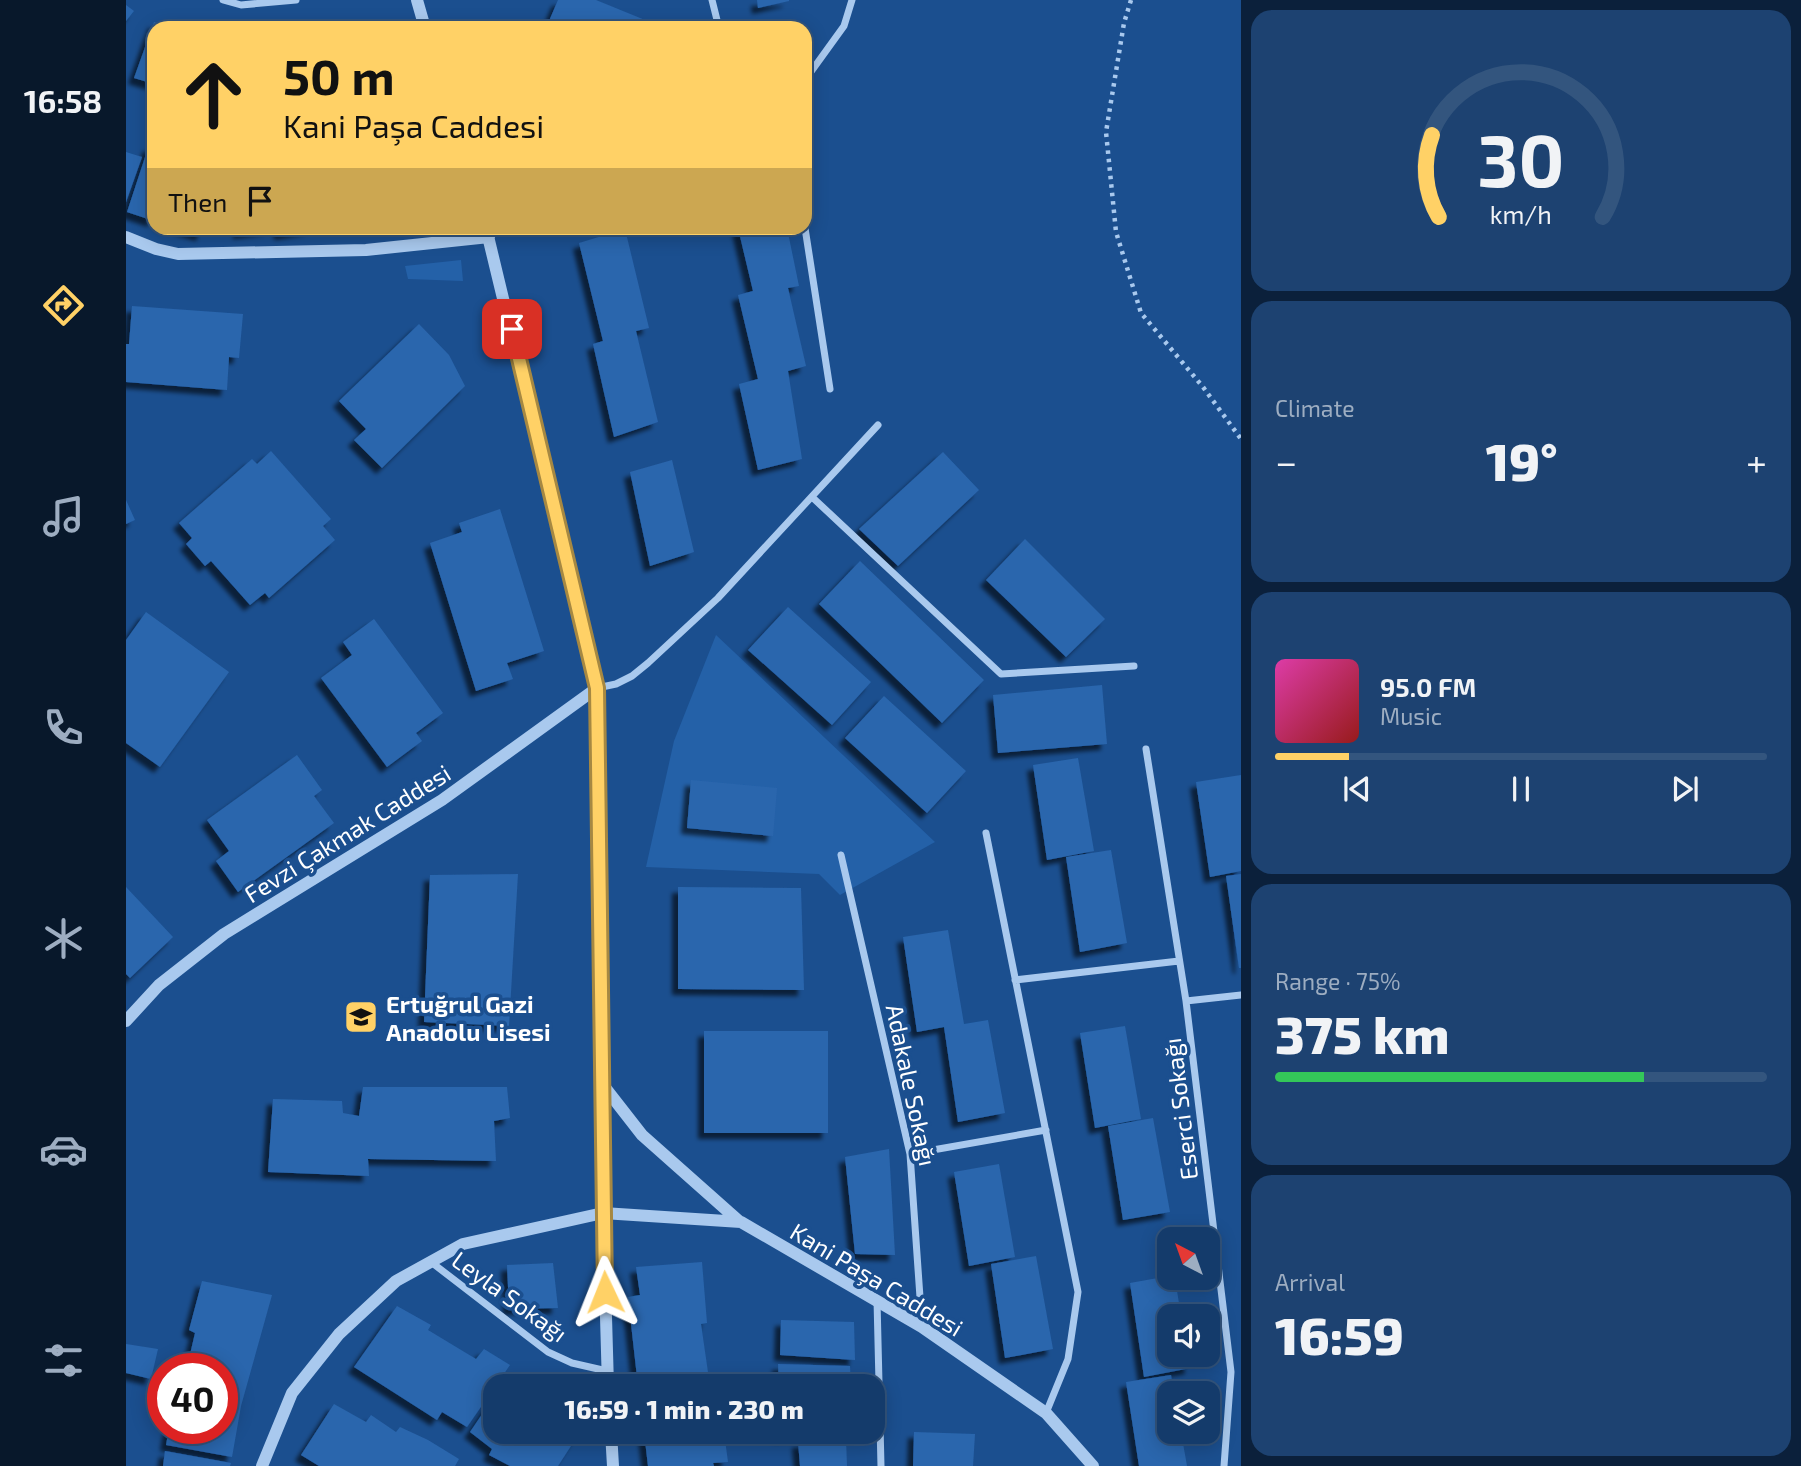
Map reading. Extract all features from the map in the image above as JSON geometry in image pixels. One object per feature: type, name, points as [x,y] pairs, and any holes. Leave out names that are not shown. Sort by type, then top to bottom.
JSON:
[{"type":"street","points":[[223,0],[296,0]]},
{"type":"street","points":[[417,0],[423,21]]},
{"type":"street","points":[[712,0],[717,21]]},
{"type":"street","points":[[812,70],[844,26],[852,0]]},
{"type":"street","points":[[126,237],[178,254],[366,250],[468,235]]},
{"type":"street","points":[[489,235],[597,688],[607,1374]]},
{"type":"street","points":[[806,235],[830,389]]},
{"type":"street","points":[[597,688],[616,684],[632,676],[718,598],[878,425]]},
{"type":"street","points":[[812,497],[1001,674],[1134,666]]},
{"type":"street","name":"Fevzi Çakmak Caddesi","points":[[126,1021],[159,985],[224,934],[442,800],[597,688]]},
{"type":"street","name":"Eserci Sokağı","points":[[1146,749],[1186,1001],[1231,1372],[1224,1466]]},
{"type":"street","points":[[986,833],[1078,1292],[1068,1359],[1046,1413]]},
{"type":"street","name":"Adakale Sokağı","points":[[841,855],[910,1154],[922,1327]]},
{"type":"street","points":[[1015,980],[1180,961]]},
{"type":"street","points":[[1186,1001],[1241,995]]},
{"type":"street","points":[[603,1085],[642,1135],[741,1222]]},
{"type":"street","points":[[910,1154],[1045,1130]]},
{"type":"street","name":"Kani Paşa Caddesi","points":[[262,1466],[292,1393],[339,1334],[396,1281],[463,1244],[603,1213],[741,1222],[922,1327],[1046,1413],[1093,1466]]},
{"type":"street","name":"Leyla Sokağı","points":[[431,1262],[548,1352],[572,1363],[607,1371]]},
{"type":"street","points":[[877,1300],[881,1466]]},
{"type":"street","points":[[1231,1372],[1241,1374]]},
{"type":"street","points":[[612,1444],[613,1466]]},
{"type":"path","points":[[1131,0],[1124,23],[1106,132],[1116,232],[1142,313],[1203,387],[1241,439]]},
{"type":"shaded area","points":[[461,260],[463,281],[408,279],[405,266]]},
{"type":"shaded area","points":[[716,635],[935,842],[840,895],[819,874],[646,867],[674,741]]},
{"type":"building","points":[[558,0],[596,0],[645,20],[645,21],[549,21]]},
{"type":"building","points":[[757,0],[789,0],[789,1],[758,8]]},
{"type":"building","points":[[126,5],[134,11],[126,21]]},
{"type":"building","points":[[147,42],[147,82],[134,78]]},
{"type":"building","points":[[147,151],[147,219],[127,212]]},
{"type":"building","points":[[126,152],[142,157],[126,202]]},
{"type":"building","points":[[605,235],[626,235],[649,328],[636,331],[658,422],[614,437],[593,344],[603,341],[579,243]]},
{"type":"building","points":[[740,235],[788,235],[799,286],[788,288],[806,366],[788,371],[802,459],[758,470],[739,384],[758,379],[738,295],[753,291]]},
{"type":"building","points":[[132,306],[243,314],[239,358],[229,357],[227,390],[126,382],[126,344],[129,344]]},
{"type":"building","points":[[419,324],[449,355],[465,386],[382,468],[354,440],[366,429],[339,401]]},
{"type":"building","points":[[271,451],[331,519],[323,526],[335,540],[269,598],[265,593],[250,605],[211,561],[205,566],[186,544],[192,538],[179,523],[252,459],[257,464]]},
{"type":"building","points":[[943,452],[979,490],[898,566],[859,529]]},
{"type":"building","points":[[672,460],[694,552],[650,566],[630,472]]},
{"type":"building","points":[[126,500],[135,520],[126,524]]},
{"type":"building","points":[[500,509],[544,651],[507,663],[513,679],[476,691],[430,543],[462,532],[459,523]]},
{"type":"building","points":[[1025,539],[1105,619],[1066,657],[986,580]]},
{"type":"building","points":[[860,561],[984,680],[942,723],[819,604]]},
{"type":"building","points":[[788,607],[871,682],[832,725],[748,650]]},
{"type":"building","points":[[146,612],[229,672],[160,767],[126,743],[126,640]]},
{"type":"building","points":[[374,619],[443,713],[416,733],[422,741],[387,767],[321,678],[352,655],[343,642]]},
{"type":"building","points":[[1102,685],[1107,744],[998,753],[993,695]]},
{"type":"building","points":[[884,696],[966,771],[927,813],[845,738]]},
{"type":"building","points":[[297,755],[322,790],[314,796],[334,823],[238,892],[216,861],[229,851],[207,820]]},
{"type":"building","points":[[1078,758],[1094,851],[1047,860],[1033,765]]},
{"type":"building","points":[[1241,775],[1241,871],[1210,877],[1196,782]]},
{"type":"building","points":[[691,780],[777,788],[773,836],[687,828]]},
{"type":"building","points":[[1111,850],[1127,943],[1080,952],[1066,857]]},
{"type":"building","points":[[518,874],[509,1026],[424,1022],[430,875]]},
{"type":"building","points":[[1241,874],[1241,968],[1239,968],[1226,876]]},
{"type":"building","points":[[126,887],[173,937],[130,978],[126,974]]},
{"type":"building","points":[[678,887],[801,888],[804,990],[678,989]]},
{"type":"building","points":[[948,930],[964,1024],[988,1020],[1005,1113],[958,1122],[944,1027],[917,1032],[903,937]]},
{"type":"building","points":[[1125,1026],[1141,1119],[1095,1128],[1080,1033]]},
{"type":"building","points":[[704,1031],[828,1031],[828,1133],[704,1133]]},
{"type":"building","points":[[363,1087],[507,1087],[510,1118],[494,1121],[496,1161],[368,1159],[369,1176],[268,1172],[273,1099],[342,1101],[343,1113],[359,1116]]},
{"type":"building","points":[[1153,1118],[1170,1212],[1123,1220],[1108,1126]]},
{"type":"building","points":[[889,1149],[895,1255],[855,1254],[845,1157]]},
{"type":"building","points":[[999,1164],[1015,1257],[969,1266],[954,1172]]},
{"type":"building","points":[[1036,1256],[1053,1349],[1005,1358],[991,1264]]},
{"type":"building","points":[[702,1262],[707,1323],[701,1324],[708,1374],[637,1374],[628,1297],[640,1295],[636,1267]]},
{"type":"building","points":[[553,1263],[558,1308],[509,1309],[507,1265]]},
{"type":"building","points":[[1157,1278],[1157,1290],[1177,1290],[1179,1304],[1157,1304],[1157,1367],[1191,1368],[1144,1377],[1130,1283]]},
{"type":"building","points":[[202,1281],[272,1295],[238,1423],[238,1353],[190,1353],[195,1333],[189,1330]]},
{"type":"building","points":[[397,1306],[431,1325],[428,1330],[476,1359],[484,1349],[510,1365],[504,1374],[483,1374],[483,1404],[467,1427],[442,1412],[437,1420],[354,1367]]},
{"type":"building","points":[[781,1320],[854,1322],[855,1360],[780,1355]]},
{"type":"building","points":[[126,1344],[158,1349],[157,1353],[147,1353],[147,1378],[126,1373]]},
{"type":"building","points":[[778,1364],[850,1366],[850,1374],[778,1374]]},
{"type":"building","points":[[1171,1375],[1172,1381],[1157,1381],[1157,1444],[1183,1444],[1187,1466],[1139,1466],[1126,1382]]},
{"type":"building","points":[[334,1404],[366,1422],[371,1415],[396,1432],[400,1427],[459,1459],[455,1466],[319,1466],[301,1455]]},
{"type":"building","points":[[483,1413],[483,1442],[470,1432]]},
{"type":"building","points":[[914,1432],[975,1434],[973,1466],[913,1466]]},
{"type":"building","points":[[166,1444],[234,1444],[232,1457]]},
{"type":"building","points":[[486,1444],[572,1444],[558,1466],[510,1466],[489,1455],[492,1449]]},
{"type":"building","points":[[645,1444],[726,1444],[728,1462],[713,1463],[714,1466],[648,1466]]},
{"type":"building","points":[[798,1444],[846,1444],[847,1466],[800,1466]]},
{"type":"building","points":[[165,1451],[231,1463],[230,1466],[163,1466]]},
{"type":"place","name":"Ertuğrul Gazi Anadolu Lisesi","points":[[361,1017]]},
{"type":"route","points":[[512,329],[597,688],[605,1292]]}]
